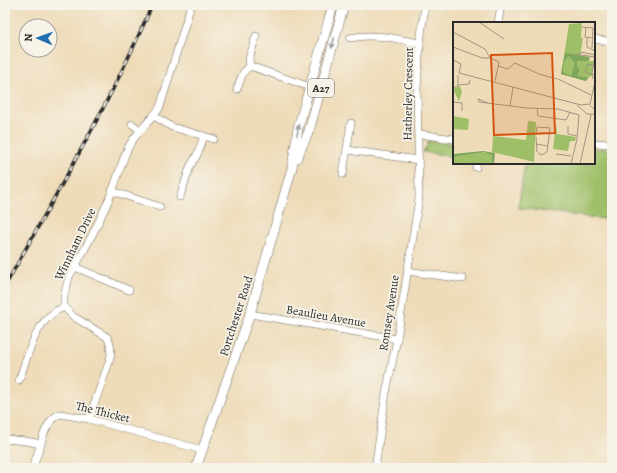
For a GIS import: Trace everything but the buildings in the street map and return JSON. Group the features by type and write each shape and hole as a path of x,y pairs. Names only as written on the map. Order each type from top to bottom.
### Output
{"main road":[{"name":"Portchester Road","path":"196,468 250,314 292,168 298,128 333,5"},
{"name":"Portchester Road","path":"292,168 309,131 344,5"}],"street":[{"name":"Winnham Drive","path":"64,307 66,286 69,277 98,225 128,148 140,130 160,108 191,5"},
{"name":"Hatherley Crescent","path":"418,160 417,88 420,42 425,5"},
{"path":"498,22 501,5"},
{"path":"250,66 249,59 256,36"},
{"path":"350,38 372,36 420,42"},
{"path":"595,39 612,42"},
{"path":"250,66 310,87"},
{"path":"237,89 243,73 250,66"},
{"path":"154,116 172,127 214,138"},
{"path":"343,174 352,123"},
{"path":"132,124 140,130"},
{"path":"418,134 453,139"},
{"path":"180,197 190,167 198,153 204,136"},
{"path":"595,143 612,144"},
{"path":"347,150 418,160"},
{"name":"Romsey Avenue","path":"375,468 386,393 397,339 420,198 418,160"},
{"path":"112,191 160,207"},
{"path":"75,266 129,290"},
{"path":"407,271 463,279"},
{"path":"19,380 37,331 49,315 55,310 64,307 74,317 107,337 110,343 111,355 89,419"},
{"name":"Beaulieu Avenue","path":"250,314 397,339"},
{"name":"The Thicket","path":"32,468 48,424 56,415 66,414 89,419 202,450"},
{"path":"5,439 40,444"}],"green space":[{"path":"431,141 453,144 453,157 423,152 428,144 427,142"},
{"path":"595,148 612,149 612,220 518,208 525,164 595,164"}],"railway":[{"path":"5,286 101,112 152,5"}]}
